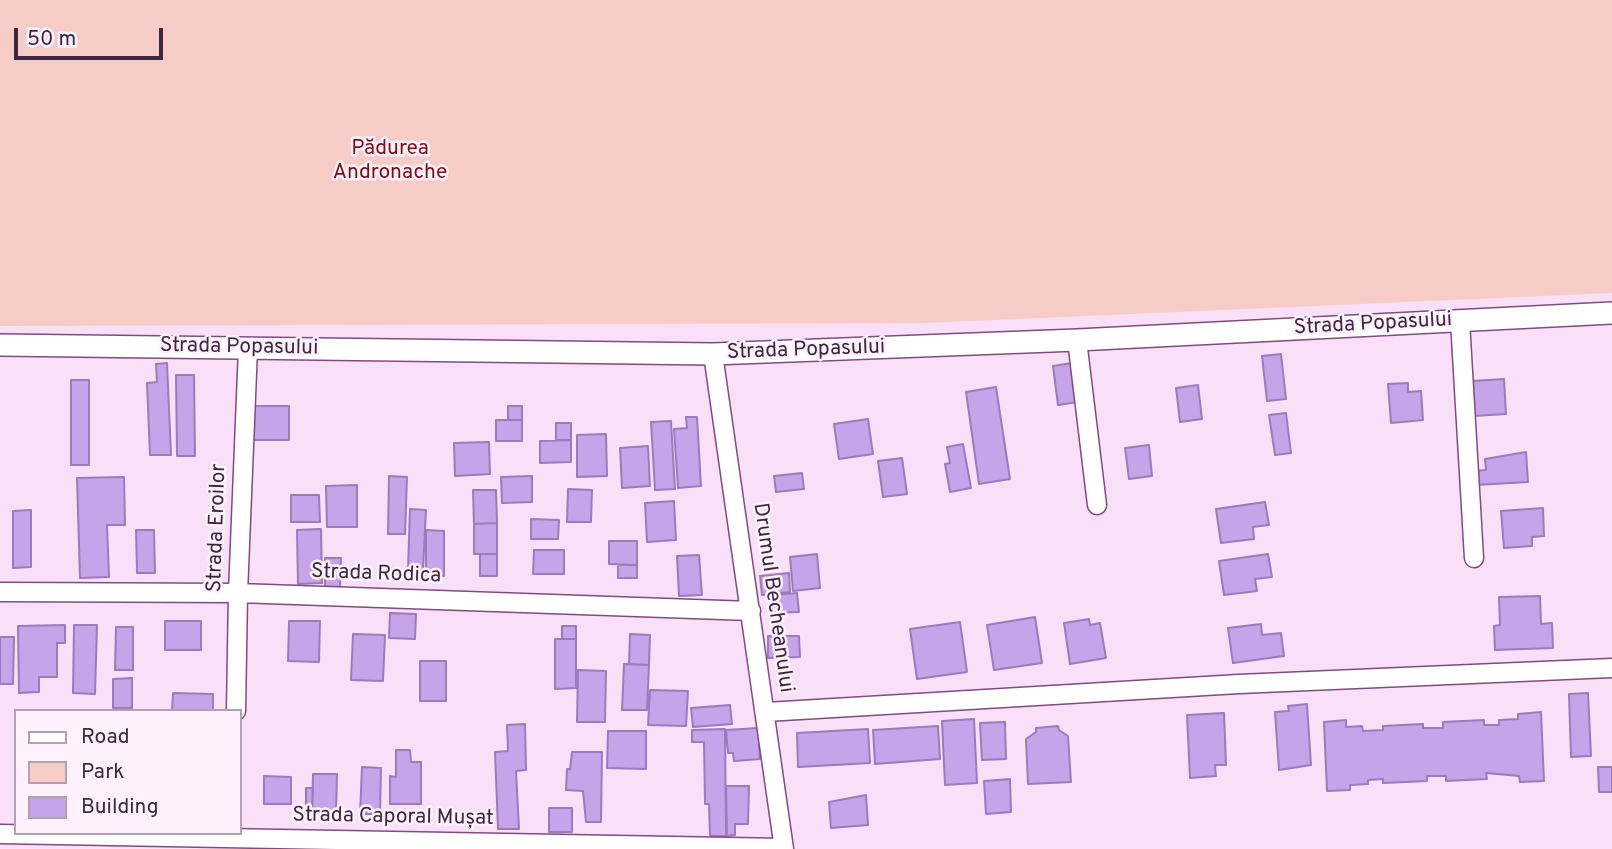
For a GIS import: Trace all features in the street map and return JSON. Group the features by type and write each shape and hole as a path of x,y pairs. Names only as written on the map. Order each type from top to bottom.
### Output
{"street":[{"name":"Strada Popasului","path":"0,345 713,354 1077,340 1612,313"},
{"path":"1460,321 1474,558"},
{"path":"1077,340 1097,505"},
{"name":"Strada Eroilor","path":"236,709 237,593 248,348"},
{"name":"Drumul Becheanului","path":"713,354 784,848"},
{"name":"Strada Rodica","path":"0,592 237,593 751,611"},
{"path":"766,712 1226,685 1612,668"},
{"name":"Strada Caporal Mușat","path":"235,835 784,848"}],"green space":[{"name":"Pădurea Andronache","path":"0,0 1612,0 1612,293 925,323 0,326"}],"building":[{"path":"1281,354 1286,399 1267,401 1262,356"},
{"path":"167,363 171,455 150,455 147,383 157,382 156,364"},
{"path":"1072,363 1078,402 1058,405 1053,366"},
{"path":"176,375 194,375 195,456 177,456"},
{"path":"1504,379 1506,414 1474,416 1472,381"},
{"path":"71,380 89,380 89,465 71,465"},
{"path":"1408,383 1408,392 1421,391 1423,420 1391,423 1388,384"},
{"path":"1198,385 1202,419 1180,422 1176,388"},
{"path":"996,387 1010,479 979,484 966,392"},
{"path":"253,406 289,406 289,440 253,440"},
{"path":"508,406 522,406 522,420 508,420"},
{"path":"1286,413 1291,453 1275,455 1269,415"},
{"path":"686,417 697,417 701,486 678,488 674,429 687,428"},
{"path":"868,419 873,454 839,459 834,424"},
{"path":"496,420 522,420 522,441 496,441"},
{"path":"671,421 675,489 655,490 651,422"},
{"path":"556,423 571,423 571,440 556,440"},
{"path":"606,434 607,476 577,477 577,435"},
{"path":"571,440 571,462 540,463 540,441"},
{"path":"489,442 490,474 455,476 454,443"},
{"path":"963,444 971,488 950,492 945,464 950,463 947,447"},
{"path":"1149,445 1152,476 1129,479 1125,448"},
{"path":"648,446 650,486 622,488 620,448"},
{"path":"1526,452 1528,482 1476,485 1475,471 1486,470 1485,459"},
{"path":"902,458 907,494 883,497 878,461"},
{"path":"802,473 804,489 776,492 774,476"},
{"path":"389,476 407,477 405,534 388,534"},
{"path":"532,476 532,502 502,503 501,477"},
{"path":"124,477 125,525 107,525 109,577 80,578 77,478"},
{"path":"357,485 357,527 327,527 326,486"},
{"path":"568,489 592,490 591,522 567,522"},
{"path":"473,490 496,490 497,523 474,524"},
{"path":"291,495 319,495 320,522 291,522"},
{"path":"674,501 676,540 647,542 645,503"},
{"path":"1265,502 1269,525 1253,527 1254,539 1221,543 1216,509"},
{"path":"1543,508 1544,536 1532,537 1532,546 1504,548 1501,511"},
{"path":"410,509 426,510 423,570 408,569"},
{"path":"31,510 31,567 13,568 13,511"},
{"path":"531,519 559,520 558,539 531,539"},
{"path":"497,523 497,554 474,554 474,524"},
{"path":"321,529 322,583 298,584 297,530"},
{"path":"136,530 154,530 155,573 137,573"},
{"path":"426,530 444,531 444,576 426,576"},
{"path":"609,541 637,541 637,565 609,564"},
{"path":"534,550 564,550 564,574 533,574"},
{"path":"480,554 497,554 497,576 480,576"},
{"path":"817,554 820,588 793,591 790,557"},
{"path":"1268,554 1272,577 1255,579 1257,591 1224,595 1219,561"},
{"path":"699,555 702,595 679,596 677,556"},
{"path":"325,558 341,558 340,588 325,588"},
{"path":"618,565 637,565 637,578 618,578"},
{"path":"789,573 790,592 762,595 760,576"},
{"path":"797,593 799,612 775,613 773,595"},
{"path":"1540,596 1541,624 1552,623 1553,648 1495,650 1494,626 1500,625 1499,597"},
{"path":"390,613 416,614 415,639 389,638"},
{"path":"1035,617 1042,663 994,670 987,625"},
{"path":"1089,619 1090,625 1100,623 1106,658 1070,664 1064,623"},
{"path":"165,621 201,621 201,650 165,650"},
{"path":"289,621 320,621 319,662 288,661"},
{"path":"960,622 967,672 917,679 910,629"},
{"path":"1261,624 1262,635 1281,633 1284,656 1233,663 1228,628"},
{"path":"65,625 65,643 57,643 57,677 39,677 39,692 19,693 18,626"},
{"path":"74,625 97,625 95,694 73,693"},
{"path":"562,626 576,626 576,639 562,639"},
{"path":"116,627 133,627 133,670 115,670"},
{"path":"353,634 385,635 383,681 351,680"},
{"path":"630,634 650,635 649,665 629,664"},
{"path":"768,636 799,636 800,657 768,658"},
{"path":"0,637 14,637 13,684 0,684"},
{"path":"555,639 576,639 576,688 555,689"},
{"path":"420,661 446,661 446,701 420,701"},
{"path":"624,664 649,665 647,710 622,710"},
{"path":"578,670 606,671 605,722 577,722"},
{"path":"132,678 132,708 113,708 113,679"},
{"path":"650,690 688,691 686,726 648,725"},
{"path":"173,693 213,694 213,709 172,709"},
{"path":"1588,693 1591,756 1571,757 1569,694"},
{"path":"1307,704 1311,765 1279,770 1275,712 1289,711 1288,706"},
{"path":"730,705 732,724 693,727 691,708"},
{"path":"1541,712 1544,781 1520,782 1519,776 1486,773 1487,779 1446,781 1446,776 1427,776 1427,781 1383,783 1383,779 1368,780 1368,784 1350,785 1350,790 1327,791 1324,722 1346,720 1346,727 1362,726 1363,731 1383,730 1383,726 1423,724 1423,728 1443,728 1443,722 1484,720 1484,725 1499,725 1499,720 1518,719 1518,714"},
{"path":"1224,713 1226,765 1215,765 1216,776 1190,778 1187,715"},
{"path":"974,719 977,783 945,785 942,721"},
{"path":"1005,722 1006,759 982,760 980,723"},
{"path":"525,724 526,770 516,771 519,829 498,829 495,752 508,751 507,725"},
{"path":"938,726 940,759 875,764 873,730"},
{"path":"1058,726 1059,730 1068,736 1071,782 1028,784 1026,739 1036,732 1036,728"},
{"path":"758,728 760,759 734,761 733,753 728,753 726,730"},
{"path":"725,729 726,836 710,836 709,804 705,804 704,742 692,742 692,730"},
{"path":"868,729 870,763 798,767 797,733"},
{"path":"608,731 646,731 646,769 607,768"},
{"path":"396,750 410,750 411,762 421,762 421,804 390,804 390,776 396,777"},
{"path":"572,752 602,752 601,822 586,822 583,791 566,790 567,769 570,769"},
{"path":"362,767 381,768 380,814 360,814"},
{"path":"1598,767 1612,767 1612,792 1599,792"},
{"path":"313,774 337,774 336,814 312,814"},
{"path":"264,776 291,777 291,804 264,804"},
{"path":"1010,779 1011,812 986,814 984,781"},
{"path":"726,786 749,786 748,824 735,824 735,835 727,836"},
{"path":"306,788 313,788 312,810 306,809"},
{"path":"866,795 868,825 831,828 829,802"},
{"path":"549,808 572,808 572,832 549,832"}]}
